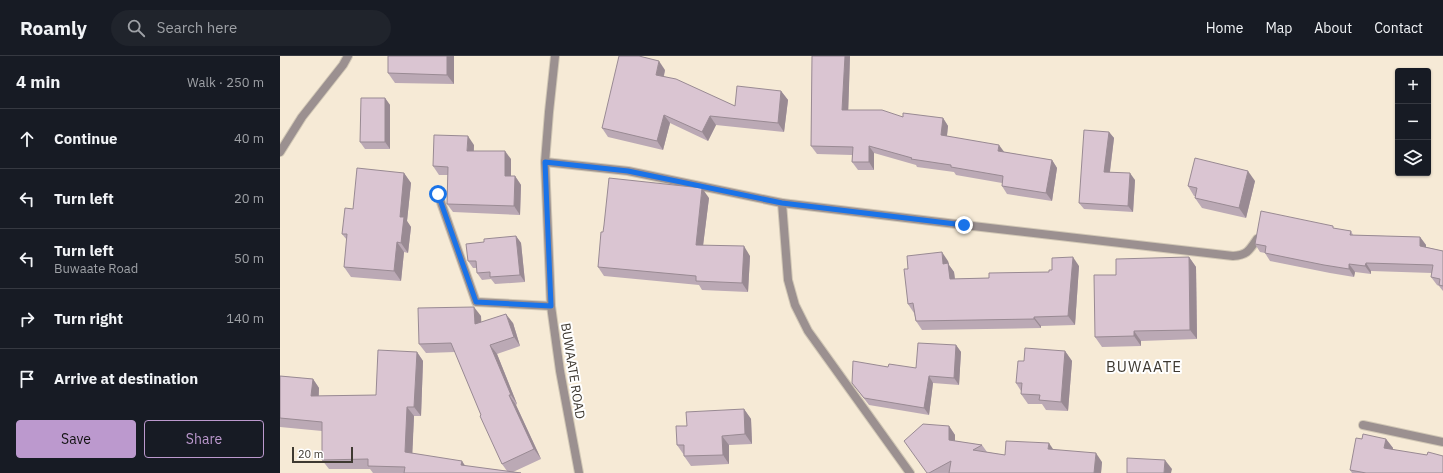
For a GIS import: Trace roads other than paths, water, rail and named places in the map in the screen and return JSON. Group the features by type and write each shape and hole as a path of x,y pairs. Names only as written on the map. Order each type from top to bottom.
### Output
{"street":[{"path":"280,152 302,116 343,65 348,56"},
{"name":"BUWAATE ROAD","path":"555,56 545,162 551,306 560,371 579,473"},
{"path":"545,162 628,171 782,203 1232,256 1241,255 1248,252 1257,240"},
{"path":"438,194 476,302 551,306"},
{"path":"782,203 788,280 795,305 808,331 910,473"},
{"path":"1363,425 1443,442"}],"district":[{"name":"BUWAATE","path":"1144,366"}]}
